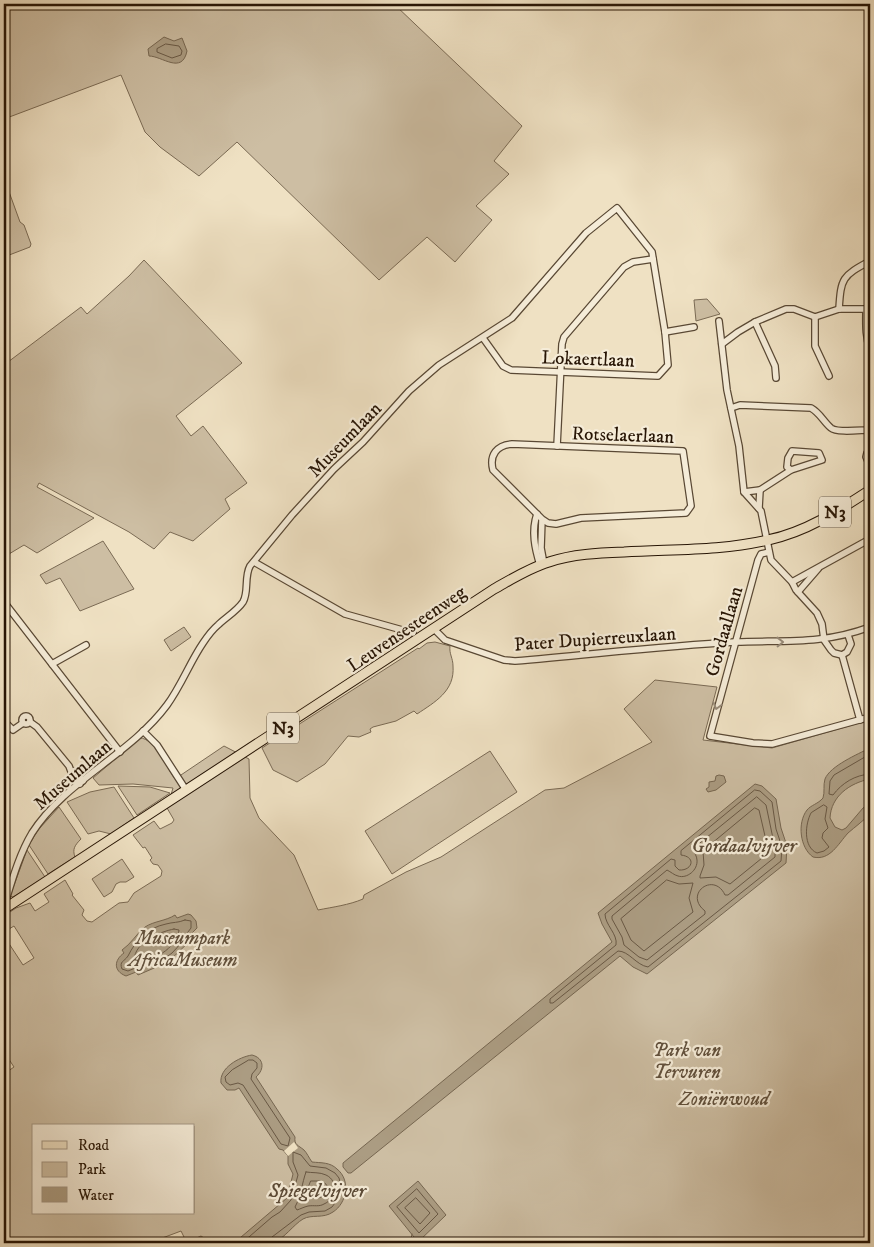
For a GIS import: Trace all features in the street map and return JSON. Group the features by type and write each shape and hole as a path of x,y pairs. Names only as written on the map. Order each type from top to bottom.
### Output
{"main road":[{"name":"Leuvensesteenweg","path":"4,909 494,589 542,564 578,555 719,547 767,540 791,534 817,522 870,490"}],"street":[{"name":"Lokaertlaan","path":"484,338 502,366 511,370 658,376 668,365 665,332 652,252 646,242 617,208"},
{"name":"Museumlaan","path":"6,900 19,859 33,832 53,806 120,752 143,731 166,705 202,644 216,627 242,604 245,595 247,571 292,515 334,469 363,442 409,391 439,366 512,318 586,233 617,208"},
{"path":"557,446 562,344 564,338 624,267 633,262 653,259"},
{"path":"840,309 843,281 851,272 870,261"},
{"path":"722,344 755,322 786,309 794,309 815,317 840,309 868,310 867,335 870,349"},
{"path":"815,317 815,346 830,376"},
{"path":"718,321 731,408 739,446 744,492 759,508 763,516 771,560 792,582 817,614 822,624 824,640 834,653 842,655"},
{"path":"755,322 776,366 776,378"},
{"path":"665,332 694,327"},
{"path":"720,334 738,332"},
{"path":"731,408 740,405 811,408 817,411 830,427 835,430 870,430"},
{"name":"Rotselaerlaan","path":"505,444 683,451 691,506 689,510 682,514 588,518 556,524 548,523 540,517 496,474 492,465 493,455 500,446 505,444"},
{"path":"870,450 866,456 870,466"},
{"path":"744,492 760,490 790,470 822,460 822,457 820,453 792,451 788,458 787,467 790,470"},
{"path":"759,508 760,490"},
{"path":"540,517 542,564"},
{"path":"792,582 870,539"},
{"name":"Gordaallaan","path":"769,552 762,554 758,560 710,736 772,744 860,720"},
{"path":"254,562 345,614 413,633"},
{"path":"798,592 821,566"},
{"path":"4,602 120,752"},
{"name":"Pater Dupierreuxlaan","path":"434,629 445,640 504,660 515,661 736,642 824,640 848,635 870,627"},
{"path":"842,655 850,649 851,640 848,635"},
{"path":"52,664 86,645"},
{"path":"842,655 860,720 870,717"},
{"path":"4,721 13,730 23,722 23,718 26,716 30,719 30,722 37,727 72,771 72,774 82,783"},
{"path":"143,731 157,745 186,790"}],"green space":[{"path":"4,4 394,4 522,126 494,161 509,174 476,206 492,220 455,262 427,237 379,280 237,142 199,176 160,147 145,132 121,75 4,119"},
{"path":"4,178 20,222 24,225 31,244 30,247 4,257"},
{"path":"144,260 242,363 176,416 191,436 203,426 247,483 225,499 230,509 193,541 170,532 154,549 129,532 39,483 37,487 94,518 37,553 24,545 4,557 4,365 81,307 87,314"},
{"path":"707,299 720,314 696,321 694,300"},
{"path":"103,541 134,589 80,611 60,578 46,584 40,575"},
{"path":"184,627 191,637 171,651 164,640"},
{"path":"435,642 450,646 453,666 451,682 437,700 417,714 414,711 396,721 373,727 370,729 371,732 359,737 348,736 325,764 297,782 273,770 262,748 418,648 427,643"},
{"path":"655,680 717,687 703,740 772,748 870,720 870,1243 169,1243 184,1237 181,1231 149,1243 4,1243 4,1074 14,1067 8,1058 4,1060 4,936 23,965 34,958 14,926 4,932 4,916 16,908 30,903 35,911 49,902 44,894 65,880 72,895 84,910 82,915 87,921 92,922 119,903 128,902 134,893 161,876 162,871 158,865 153,864 150,860 152,858 145,847 143,848 133,835 154,821 160,829 172,823 174,820 167,808 173,788 133,784 99,785 93,778 140,738 145,739 155,748 175,779 224,746 249,759 250,798 259,818 294,855 318,910 363,899 364,895 406,872 441,857 545,790 564,788 652,742 624,709"},
{"path":"490,751 517,792 392,874 365,831"},
{"path":"118,786 150,787 170,793 137,815"},
{"path":"114,787 134,818 111,834 99,831 88,834 67,802 90,792"},
{"path":"59,807 81,839 75,847 75,857 48,874 29,845 38,830"},
{"path":"27,850 45,877 13,897 10,896"},
{"name":"Museumpark AfricaMuseum","path":"122,859 134,877 126,882 116,884 112,892 104,897 92,879"}],"water":[{"path":"164,37 174,41 182,38 187,51 181,62 176,63 149,56 148,49"},
{"path":"870,748 870,779 855,784 843,792 834,803 830,818 835,827 842,830 870,803 870,814 848,833 829,854 819,858 813,857 805,848 801,835 804,815 809,808 823,798 825,779 828,774 845,761"},
{"path":"716,776 724,776 726,782 716,790 708,792 706,789 709,787 709,782 715,781"},
{"name":"Gordaalvijver","path":"755,784 762,786 776,799 781,828 787,846 786,863 647,974 633,967 620,956 351,1173 348,1173 343,1167 343,1163 612,942 598,913"},
{"path":"188,914 196,921 197,928 189,936 191,940 168,962 138,975 136,972 126,976 119,971 116,965 118,959 124,953 122,950 145,927 175,915 177,918"},
{"name":"Spiegelvijver","path":"252,1055 256,1056 262,1064 261,1071 256,1077 295,1137 296,1143 305,1151 312,1162 328,1164 337,1169 346,1185 342,1203 333,1212 303,1219 281,1238 270,1244 234,1243 287,1198 293,1174 288,1164 288,1156 283,1150 279,1149 239,1088 227,1090 221,1083 223,1073 231,1064 241,1058"},
{"path":"418,1181 446,1215 418,1242 389,1206"},
{"path":"201,1236 208,1243 185,1243"}],"pier":[{"path":"294,1142 298,1148 288,1156 284,1151"}],"waterway":[{"path":"411,1239 412,1234"}],"park label":[{"name":"Park van Tervuren","path":"687,1060"},
{"name":"Zoniënwoud","path":"724,1098"}]}
